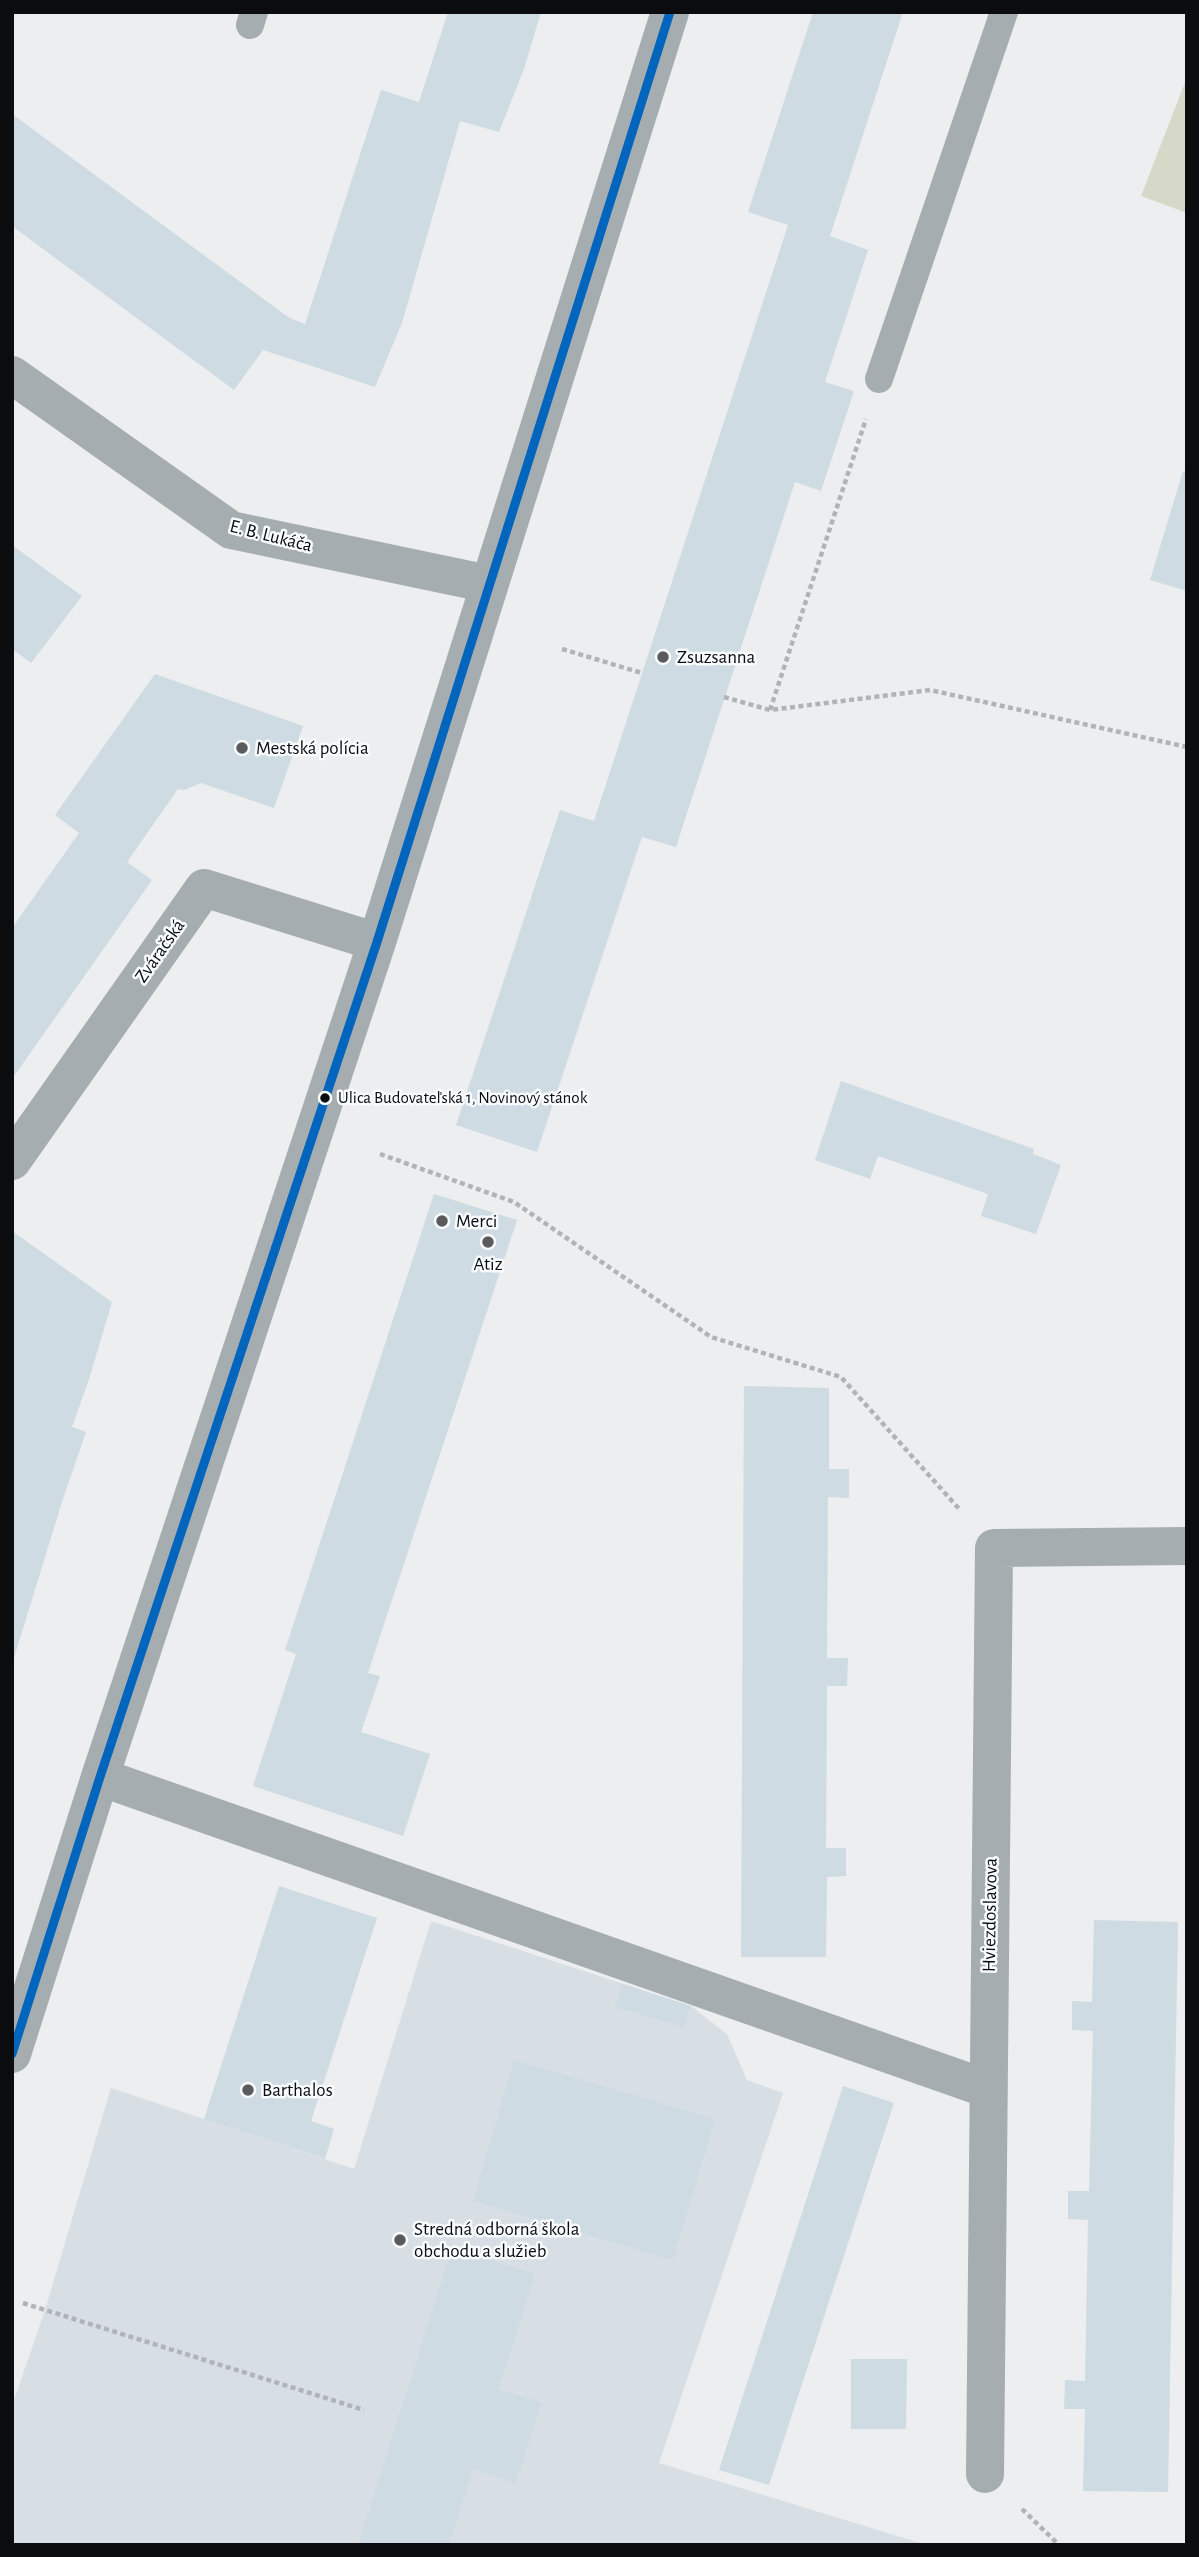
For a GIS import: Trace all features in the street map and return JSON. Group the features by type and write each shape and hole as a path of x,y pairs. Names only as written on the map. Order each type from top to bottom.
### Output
{"street":[{"path":"12,2054 100,1777 377,942 670,12"},
{"name":"E. B. Lukáča","path":"12,376 231,530 489,584"},
{"name":"Zváračská","path":"12,1161 204,888 377,942"},
{"path":"994,1548 1187,1546"},
{"name":"Hviezdoslavova","path":"985,2474 994,1548"},
{"path":"100,1777 989,2089"}],"lane":[{"path":"879,379 1004,12"}],"path":[{"path":"770,710 879,379"},
{"path":"562,649 642,673"},
{"path":"724,697 770,710 930,690 1187,747"},
{"path":"380,1154 514,1202 711,1337 841,1377 994,1548"},
{"path":"23,2303 364,2410"}],"shaded area":[{"name":"Stredná odborná škola obchodu a služieb","path":"431,1921 691,2006 727,2034 747,2080 783,2093 659,2463 927,2545 12,2545 12,2406 45,2310 111,2088 354,2169"}],"green space":[{"path":"1187,77 1187,213 1141,196"}],"building":[{"path":"448,12 541,12 524,69 499,132 460,121 402,323 375,387 263,350 234,390 12,226 12,114 288,317 305,324 381,90 419,102"},
{"path":"813,12 903,12 830,236 868,250 825,382 854,391 821,491 795,482 676,847 642,837 537,1152 456,1125 560,810 594,821 788,225 748,212"},
{"path":"1183,471 1187,472 1187,591 1150,580"},
{"path":"12,545 82,596 31,663 12,649"},
{"path":"155,674 303,726 274,808 201,783 184,790 178,789 127,862 152,880 12,1079 12,928 79,833 55,815"},
{"path":"841,1081 1034,1149 1033,1154 1061,1165 1036,1234 981,1216 988,1194 878,1156 870,1179 815,1160"},
{"path":"434,1194 517,1220 368,1673 380,1676 361,1732 430,1754 403,1836 253,1786 296,1654 285,1650"},
{"path":"12,1231 112,1302 72,1427 86,1432 13,1661"},
{"path":"744,1386 829,1388 829,1469 849,1469 849,1498 828,1497 827,1658 848,1658 847,1686 827,1686 826,1848 846,1848 846,1876 827,1877 826,1957 741,1957"},
{"path":"279,1886 377,1918 311,2121 334,2129 325,2159 204,2119"},
{"path":"1094,1920 1178,1922 1168,2492 1083,2491 1085,2409 1064,2409 1065,2380 1085,2381 1088,2220 1068,2219 1068,2191 1089,2191 1093,2031 1072,2030 1072,2001 1092,2002"},
{"path":"622,1984 691,2006 684,2027 615,2007"},
{"path":"514,2060 715,2119 673,2260 473,2201"},
{"path":"843,2086 894,2103 769,2485 719,2470"},
{"path":"452,2248 535,2274 499,2389 542,2403 516,2483 473,2469 449,2545 358,2545"},
{"path":"851,2359 907,2359 906,2429 851,2429"}],"transit line":[{"path":"12,2054 100,1777 377,942 670,12"}],"place":[{"name":"Zsuzsanna","path":"663,657"},
{"name":"Mestská polícia","path":"242,748"},
{"name":"Ulica Budovateľská 1, Novinový stánok","path":"325,1098"},
{"name":"Merci","path":"442,1221"},
{"name":"Atiz","path":"488,1242"},
{"name":"Barthalos","path":"248,2090"},
{"name":"Stredná odborná škola obchodu a služieb","path":"400,2240"}]}
